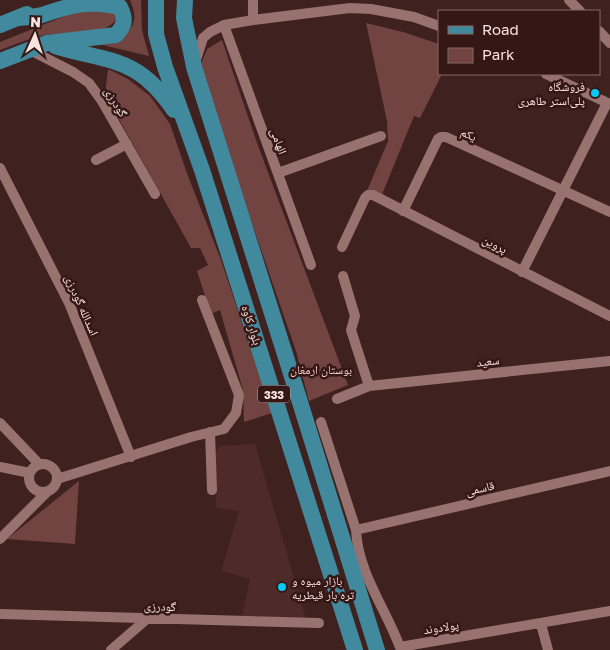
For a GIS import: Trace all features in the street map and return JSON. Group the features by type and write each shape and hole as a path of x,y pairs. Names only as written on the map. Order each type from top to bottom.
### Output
{"main road":[{"path":"0,25 56,0"},
{"name":"بلوار کاوه","path":"156,0 155,19 159,50 202,170 355,650"},
{"name":"بلوار کاوه","path":"185,0 184,18 194,67 377,650"},
{"path":"0,61 47,43 116,35 124,26 124,17 120,7 95,1 62,6 40,15 18,18"},
{"path":"47,43 111,59 128,66 145,77 164,95 190,138"}],"street":[{"path":"253,0 253,20"},
{"path":"569,0 579,10"},
{"path":"194,67 203,38 210,32 224,25 253,20 369,4 438,26"},
{"name":"الهامی","path":"224,25 311,264"},
{"path":"600,32 610,43"},
{"name":"گودرزی","path":"30,50 73,72 89,83 102,101 155,194"},
{"path":"522,272 608,104 548,75"},
{"path":"278,173 381,136"},
{"name":"یکم","path":"402,211 438,139 441,137 446,137 563,190"},
{"path":"96,160 127,144"},
{"name":"اسدالله گودرزی","path":"0,168 70,303 131,457"},
{"path":"563,190 610,212"},
{"name":"پروین","path":"342,247 365,198 368,195 374,195 610,316"},
{"path":"343,276 355,316 351,330 370,386"},
{"path":"57,479 224,429 236,413 239,394 202,300"},
{"name":"سعید","path":"336,398 370,386 610,361"},
{"name":"پولادوند","path":"321,422 356,530 356,543 374,594 383,608 401,648 610,612"},
{"path":"0,423 39,464 52,467 55,470 57,479 53,488 0,539"},
{"path":"210,432 212,490"},
{"path":"39,464 32,469 29,482 34,489 47,492"},
{"path":"0,467 30,473"},
{"name":"قاسمی","path":"356,530 610,471"},
{"name":"گودرزی","path":"0,614 319,623"},
{"path":"111,650 148,618"},
{"path":"541,624 548,650"}],"shaded area":[{"name":"بازار میوه و تره بار قیطریه","path":"255,444 306,619 242,616 250,579 221,571 239,511 216,508 216,451 220,446"}],"green space":[{"path":"130,0 141,0 142,30 149,56 94,43 112,39 127,32 134,20 134,11"},
{"path":"103,4 118,17 104,29 95,32 45,35 0,50 0,42 65,16"},
{"path":"366,23 403,32 438,44 438,75 442,75 420,118 414,116 381,197 367,191 388,141 387,121"},
{"name":"بوستان ارمغان","path":"222,40 257,143 348,385 309,401 296,351 217,122 201,64 207,49"},
{"path":"108,69 128,79 150,96 170,124 221,260 272,413 244,422 243,390 220,310 211,314 197,271 208,265 200,248 191,248 105,94"},
{"path":"79,481 75,544 7,539"}],"place":[{"name":"فروشگاه پلی‌استر طاهری","path":"595,93"},
{"name":"بازار میوه و تره بار قیطریه","path":"282,587"}]}
